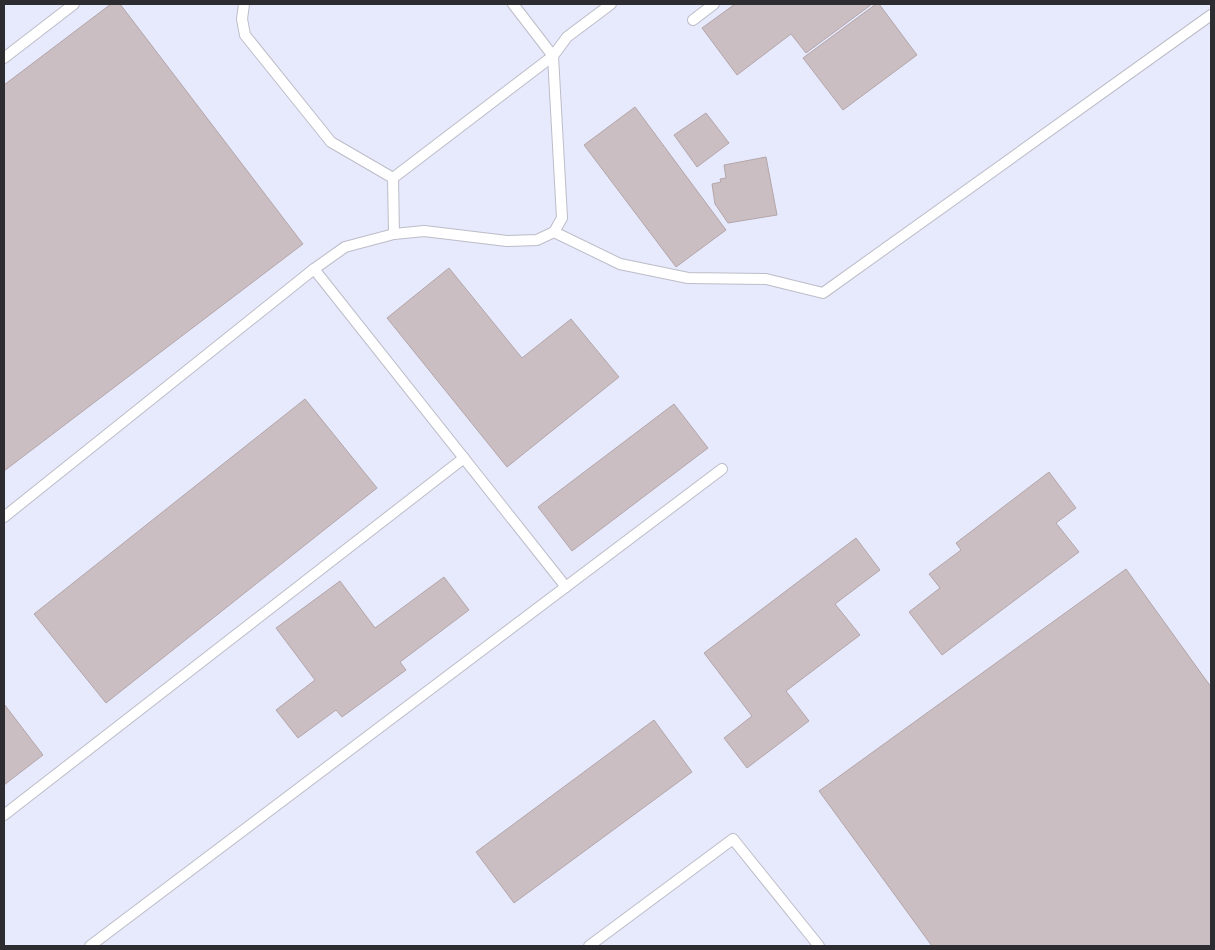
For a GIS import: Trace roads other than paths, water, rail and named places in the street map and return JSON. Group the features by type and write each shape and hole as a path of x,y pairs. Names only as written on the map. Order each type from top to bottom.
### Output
{"lane":[{"path":"4,58 74,4"},
{"path":"244,4 242,19 246,35 331,142 393,178"},
{"path":"4,517 314,269 345,247 394,234 424,231 507,241 537,240 554,232 562,218 553,56 513,4"},
{"path":"393,178 553,56 567,37 611,4"},
{"path":"693,20 714,4"},
{"path":"554,232 620,264 688,278 766,279 823,293 1211,15"},
{"path":"393,178 394,234"},
{"path":"314,269 566,587"},
{"path":"4,815 464,458"},
{"path":"90,946 722,469"},
{"path":"589,946 732,839 818,946"}]}
